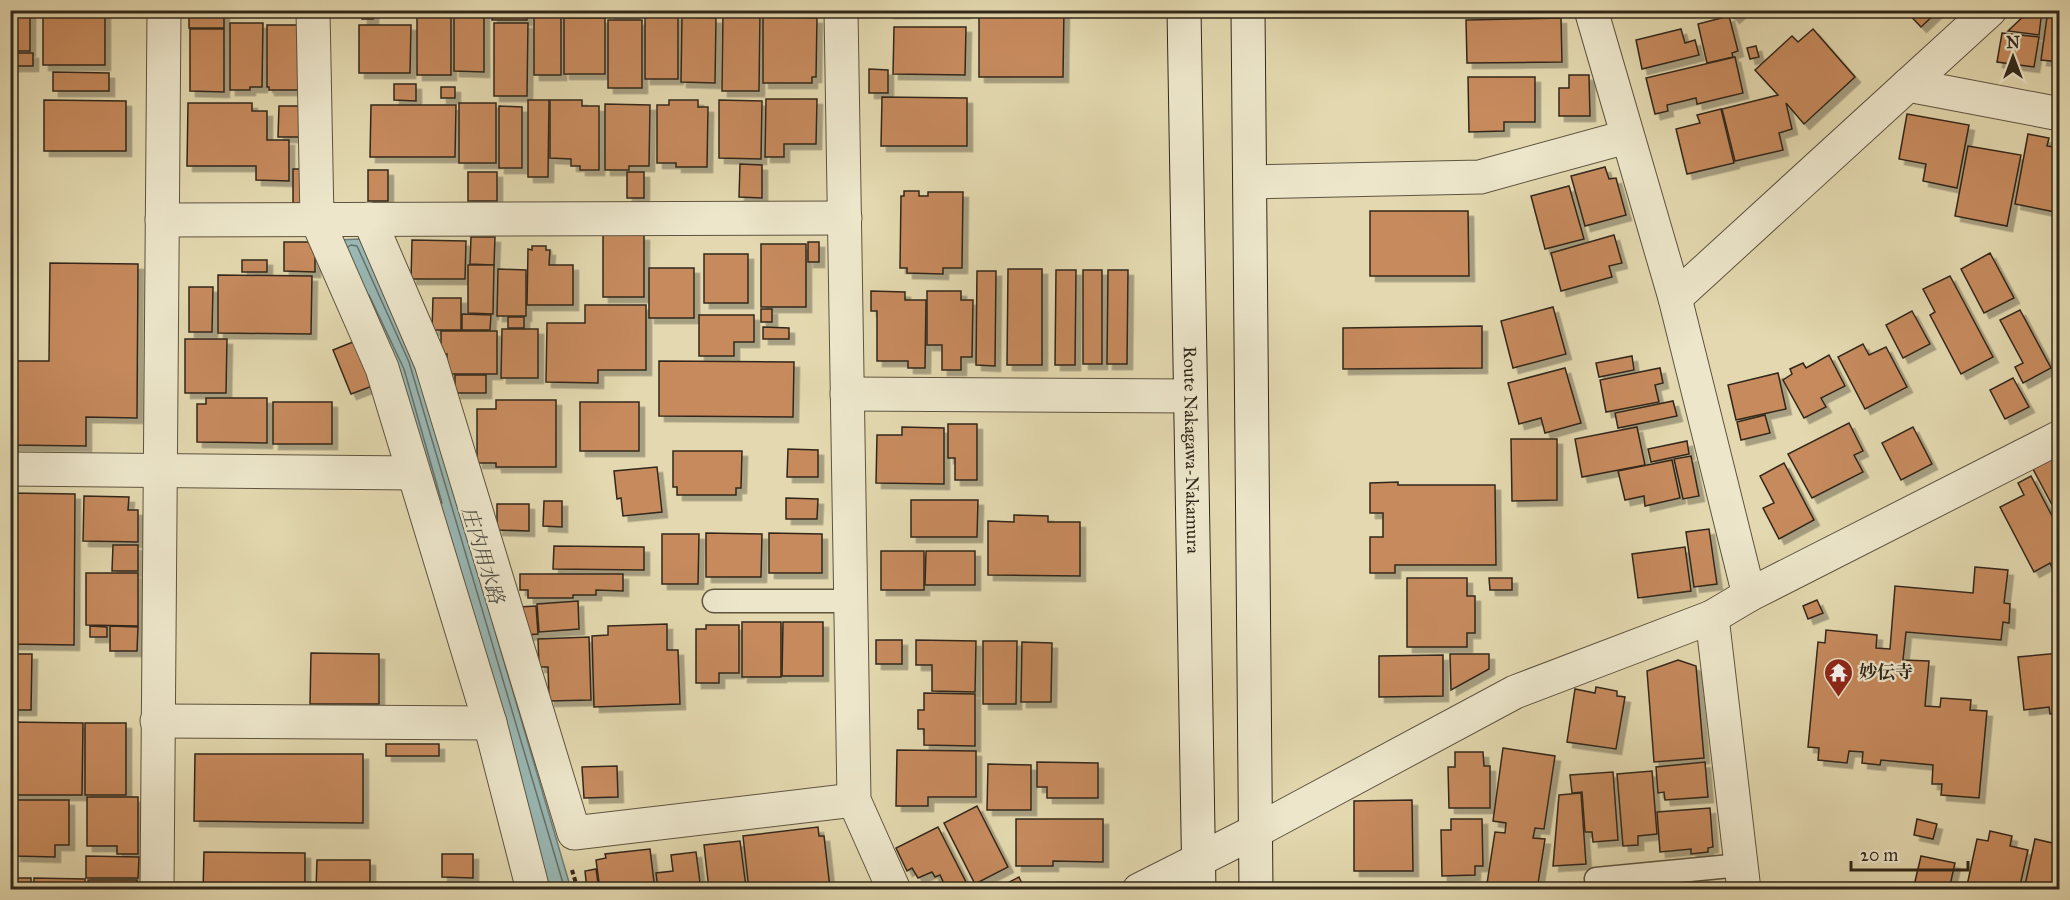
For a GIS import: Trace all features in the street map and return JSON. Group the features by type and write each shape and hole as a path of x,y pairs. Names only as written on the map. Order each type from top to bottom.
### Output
{"street":[{"path":"157,890 164,10"},
{"path":"313,10 317,220 382,368 490,723 533,890"},
{"path":"841,10 854,800 894,890"},
{"name":"Route Nakagawa-Nakamura","path":"1184,10 1199,875"},
{"path":"1248,10 1256,890"},
{"path":"1591,10 1674,298 1749,595"},
{"path":"1674,298 1990,10"},
{"path":"1908,85 2060,114"},
{"path":"1251,182 1480,177 1626,136"},
{"path":"162,220 844,218"},
{"path":"369,219 431,363 574,833 854,800"},
{"path":"847,394 1190,396"},
{"path":"1139,890 1199,875 1256,831 1515,692 1712,617 1749,595 2060,437"},
{"path":"10,469 413,473"},
{"path":"1712,617 1743,878"},
{"path":"157,721 490,723"}],"lane":[{"path":"714,601 850,601"},
{"path":"1596,879 1743,878"}],"water":[{"path":"360,239 415,359 571,889 546,889 338,240"}],"building":[{"path":"10,10 30,10 30,51 10,51"},
{"path":"43,10 105,10 105,65 43,65"},
{"path":"189,10 224,10 224,28 189,28"},
{"path":"362,10 373,10 373,19 362,19"},
{"path":"492,10 527,10 527,20 492,20"},
{"path":"534,10 561,11 561,75 534,75"},
{"path":"609,10 634,10 634,17 609,17"},
{"path":"888,10 965,10 965,13 888,13"},
{"path":"979,10 1064,10 1063,77 979,77"},
{"path":"1727,10 1743,10 1734,18"},
{"path":"1905,10 1938,10 1938,11 1921,27"},
{"path":"2030,10 2042,10 2039,35 2008,31"},
{"path":"2048,10 2060,10 2060,62 2041,60"},
{"path":"723,11 760,11 759,91 722,91"},
{"path":"454,12 484,12 484,72 454,71"},
{"path":"417,14 451,14 451,75 417,75"},
{"path":"645,14 678,15 678,79 645,79"},
{"path":"1729,16 1738,51 1732,53 1733,57 1707,63 1698,24"},
{"path":"682,17 716,18 715,83 681,82"},
{"path":"763,17 817,18 816,77 812,77 812,83 763,83"},
{"path":"564,18 605,18 605,74 564,74"},
{"path":"1561,18 1562,62 1467,63 1466,20"},
{"path":"608,20 642,20 642,88 608,88"},
{"path":"230,23 263,23 262,87 250,87 250,90 230,90"},
{"path":"494,23 528,23 527,96 494,96"},
{"path":"267,25 302,25 299,90 269,90 267,87"},
{"path":"359,25 411,25 410,73 359,73"},
{"path":"894,27 966,27 965,75 893,74"},
{"path":"190,29 224,29 224,92 190,91"},
{"path":"1681,29 1685,43 1695,40 1699,55 1642,69 1636,40"},
{"path":"1813,29 1855,77 1804,124 1786,103 1792,129 1779,133 1783,150 1735,161 1722,109 1778,95 1755,70 1792,36 1798,42"},
{"path":"2002,33 2039,37 2034,67 1997,62"},
{"path":"1756,46 1759,57 1750,59 1747,48"},
{"path":"10,53 33,53 33,66 10,66"},
{"path":"1735,57 1743,93 1697,104 1696,98 1667,105 1668,111 1655,114 1646,78"},
{"path":"869,69 888,70 888,93 869,93"},
{"path":"53,72 109,73 109,91 53,91"},
{"path":"1569,75 1589,75 1590,116 1559,116 1559,88 1569,88"},
{"path":"1468,77 1535,77 1535,122 1504,122 1504,131 1469,132"},
{"path":"394,84 416,84 416,101 394,100"},
{"path":"441,87 455,87 455,98 441,98"},
{"path":"882,97 967,98 967,146 881,146"},
{"path":"766,99 817,99 816,144 784,144 784,157 765,157"},
{"path":"44,100 126,101 126,151 44,151"},
{"path":"528,100 549,100 548,177 528,177"},
{"path":"550,100 582,100 582,106 599,106 599,170 580,170 580,166 571,166 571,159 550,158"},
{"path":"669,100 698,100 698,107 708,107 707,167 676,167 676,163 657,163 657,105 669,105"},
{"path":"719,100 762,101 761,159 719,158"},
{"path":"188,103 252,103 252,111 267,111 267,140 289,140 289,181 256,180 256,166 187,166"},
{"path":"459,103 496,103 496,163 459,163"},
{"path":"605,104 650,105 649,166 629,166 629,170 605,170"},
{"path":"371,105 456,105 455,157 370,157"},
{"path":"279,106 304,106 304,137 278,137"},
{"path":"499,106 522,107 522,168 499,168"},
{"path":"1721,109 1734,163 1687,174 1676,129 1700,123 1697,115"},
{"path":"1907,114 1969,125 1957,188 1923,181 1926,164 1899,159"},
{"path":"2028,134 2049,138 2047,146 2060,148 2060,213 2015,204"},
{"path":"1968,146 2021,155 2007,226 1955,216"},
{"path":"740,164 762,165 762,198 739,197"},
{"path":"1605,167 1609,179 1616,178 1626,215 1585,226 1571,176"},
{"path":"293,169 307,169 306,203 293,203"},
{"path":"368,170 388,170 388,201 368,201"},
{"path":"468,172 497,172 497,201 468,201"},
{"path":"627,172 644,172 644,198 627,198"},
{"path":"1569,186 1584,239 1545,249 1531,196"},
{"path":"904,191 919,191 919,196 928,196 928,192 963,192 962,268 943,268 943,274 907,273 907,268 900,268 901,196 904,196"},
{"path":"1370,211 1468,211 1469,276 1370,276"},
{"path":"603,234 644,235 644,297 603,297"},
{"path":"1614,235 1622,263 1609,266 1612,277 1561,291 1551,253"},
{"path":"471,237 495,237 494,265 470,264"},
{"path":"412,240 466,241 465,279 411,279"},
{"path":"284,242 315,242 315,272 284,271"},
{"path":"808,242 819,242 819,262 808,262"},
{"path":"761,244 806,244 806,307 761,307"},
{"path":"532,246 546,246 546,250 550,250 549,265 573,265 573,305 527,305 528,249 532,250"},
{"path":"1990,253 2014,298 1984,313 1961,269"},
{"path":"704,254 748,254 748,303 704,303"},
{"path":"242,260 267,260 267,272 242,272"},
{"path":"50,263 138,264 137,418 86,417 86,446 10,445 10,361 49,361"},
{"path":"468,265 494,265 493,314 468,313"},
{"path":"649,268 694,268 694,318 649,318"},
{"path":"498,269 526,270 526,316 497,316"},
{"path":"1008,269 1042,269 1042,365 1007,365"},
{"path":"1056,270 1076,270 1075,365 1055,365"},
{"path":"1083,270 1102,270 1102,364 1083,364"},
{"path":"1108,270 1128,270 1127,364 1107,364"},
{"path":"977,271 996,271 995,366 976,365"},
{"path":"218,275 312,276 311,334 218,333"},
{"path":"1950,276 1993,357 1961,374 1930,315 1935,312 1923,289"},
{"path":"189,287 213,287 212,332 189,332"},
{"path":"871,291 905,292 905,300 926,300 925,368 908,368 908,361 877,361 877,311 871,311"},
{"path":"927,291 961,291 961,300 973,300 972,357 961,357 961,370 942,370 942,345 927,345"},
{"path":"433,298 461,298 461,330 432,330"},
{"path":"585,305 646,305 646,370 598,370 598,383 546,382 547,323 585,323"},
{"path":"1553,307 1566,354 1513,368 1501,321"},
{"path":"761,309 772,309 772,322 761,322"},
{"path":"2020,310 2051,368 2023,383 2015,367 2023,363 2000,320"},
{"path":"1912,311 1930,344 1903,358 1886,325"},
{"path":"462,314 491,315 490,330 462,330"},
{"path":"699,315 754,315 754,342 734,342 734,356 699,356"},
{"path":"508,317 524,317 524,328 508,328"},
{"path":"1482,326 1482,368 1343,369 1343,328"},
{"path":"763,327 789,328 789,339 763,339"},
{"path":"502,329 538,329 538,378 501,378"},
{"path":"441,331 497,331 497,374 447,374 447,354 441,354"},
{"path":"185,339 227,339 226,393 185,393"},
{"path":"358,340 375,385 351,394 333,350"},
{"path":"1863,344 1869,355 1886,347 1907,387 1865,409 1838,357"},
{"path":"1829,355 1845,386 1821,398 1826,407 1804,418 1783,380 1792,374 1790,369 1803,363 1806,368"},
{"path":"1632,356 1634,370 1599,377 1596,363"},
{"path":"659,361 794,362 793,417 659,416"},
{"path":"1565,368 1581,423 1545,433 1541,418 1519,424 1508,383"},
{"path":"1660,368 1663,383 1655,385 1659,402 1606,412 1600,380"},
{"path":"1778,373 1786,409 1736,420 1728,385"},
{"path":"455,375 486,375 486,393 455,393"},
{"path":"2013,378 2029,407 2005,419 1990,390"},
{"path":"206,398 267,398 267,443 197,442 197,404 206,404"},
{"path":"496,400 556,400 556,467 496,467 496,463 477,463 477,409 496,409"},
{"path":"1673,401 1677,416 1618,428 1615,413"},
{"path":"273,402 332,402 332,444 273,444"},
{"path":"580,402 639,402 639,451 580,451"},
{"path":"1765,415 1770,433 1741,440 1737,422"},
{"path":"1849,423 1863,451 1854,455 1863,472 1812,498 1788,454"},
{"path":"948,424 977,424 977,480 955,480 955,458 948,458"},
{"path":"902,427 944,428 944,484 876,483 877,435 902,435"},
{"path":"1637,427 1645,465 1582,477 1575,439"},
{"path":"1913,427 1932,464 1901,480 1882,443"},
{"path":"1511,439 1557,439 1557,500 1512,501"},
{"path":"1687,441 1689,454 1651,462 1648,449"},
{"path":"788,449 818,450 818,477 787,477"},
{"path":"673,451 742,451 741,488 736,488 736,495 677,495 677,487 673,487"},
{"path":"2060,455 2060,520 2033,469"},
{"path":"1691,456 1699,496 1683,499 1674,459"},
{"path":"1672,460 1680,498 1645,506 1644,496 1625,500 1618,471"},
{"path":"1784,463 1814,520 1779,539 1763,508 1774,503 1760,476"},
{"path":"657,467 662,512 623,516 621,498 617,499 614,471"},
{"path":"2031,476 2060,531 2060,566 2053,570 2050,563 2034,572 2000,507 2024,495 2018,483"},
{"path":"1398,482 1398,485 1495,485 1496,565 1395,565 1395,573 1370,573 1370,537 1383,537 1383,513 1370,513 1370,483"},
{"path":"10,493 75,494 74,645 10,644"},
{"path":"84,496 129,497 128,510 138,510 138,542 83,541"},
{"path":"786,498 818,499 817,519 786,519"},
{"path":"911,500 978,500 977,537 911,537"},
{"path":"544,501 562,501 562,527 543,526"},
{"path":"497,504 529,504 529,531 497,530"},
{"path":"1014,515 1048,516 1048,522 1080,522 1080,576 988,575 988,521 1014,522"},
{"path":"1709,529 1717,584 1694,587 1686,532"},
{"path":"706,533 762,534 761,577 706,577"},
{"path":"769,533 822,534 822,573 769,573"},
{"path":"662,534 699,534 698,584 662,584"},
{"path":"113,545 138,545 138,571 112,571"},
{"path":"554,546 644,547 644,570 553,569"},
{"path":"1685,547 1691,591 1638,598 1632,554"},
{"path":"881,551 924,551 924,590 881,590"},
{"path":"926,551 975,551 975,585 925,585"},
{"path":"1975,567 2008,570 2004,603 2010,604 2009,623 2003,622 2001,640 1906,632 1903,660 1929,661 1925,706 1940,707 1941,698 1971,700 1970,710 1987,711 1979,798 1941,795 1942,784 1932,784 1933,765 1881,760 1880,765 1862,763 1863,752 1849,751 1847,763 1818,760 1819,748 1808,747 1818,642 1825,643 1826,630 1877,635 1876,648 1890,649 1895,586 1973,593"},
{"path":"86,573 138,573 138,626 86,625"},
{"path":"520,574 623,574 623,591 596,590 596,595 573,595 573,598 528,598 528,590 520,590"},
{"path":"1407,578 1467,578 1467,596 1475,596 1475,633 1467,633 1467,647 1407,647"},
{"path":"1489,578 1512,578 1512,590 1490,590"},
{"path":"1817,600 1823,613 1808,619 1803,606"},
{"path":"578,601 579,629 539,632 537,604"},
{"path":"536,606 538,634 526,635 519,607"},
{"path":"742,622 781,622 781,677 742,677"},
{"path":"783,622 823,622 823,676 782,676"},
{"path":"667,624 667,650 678,650 680,704 594,707 592,636 608,635 608,626"},
{"path":"706,625 739,625 739,673 719,673 719,683 696,683 696,629 706,629"},
{"path":"90,626 107,627 107,637 90,637"},
{"path":"110,626 138,627 137,651 110,651"},
{"path":"589,637 591,700 549,701 548,667 539,667 538,639"},
{"path":"876,640 902,640 902,664 876,664"},
{"path":"916,640 976,641 975,692 932,691 932,665 916,665"},
{"path":"983,641 1017,641 1016,704 983,704"},
{"path":"1022,642 1052,643 1051,702 1021,702"},
{"path":"311,653 379,654 379,704 310,704"},
{"path":"2060,653 2060,713 2050,714 2049,707 2024,710 2018,657"},
{"path":"10,654 32,654 31,710 10,710"},
{"path":"1450,654 1489,654 1489,669 1451,690"},
{"path":"1443,655 1443,696 1379,697 1379,656"},
{"path":"1678,660 1696,666 1704,758 1654,762 1647,671"},
{"path":"1596,687 1617,691 1617,696 1625,697 1616,749 1567,742 1575,689 1595,693"},
{"path":"924,693 975,694 975,746 924,745 924,729 918,729 918,710 924,710"},
{"path":"10,722 83,723 82,795 10,795"},
{"path":"85,723 126,723 126,795 85,795"},
{"path":"386,744 439,744 439,756 386,756"},
{"path":"1503,748 1555,756 1544,829 1535,828 1533,838 1545,839 1537,890 1486,890 1495,832 1505,833 1506,823 1493,821"},
{"path":"897,750 976,751 976,797 928,797 928,806 896,806"},
{"path":"1455,752 1483,752 1484,766 1490,766 1490,808 1449,808 1448,767 1455,767"},
{"path":"195,754 363,754 363,823 194,821"},
{"path":"1037,762 1098,763 1098,798 1047,798 1047,787 1037,787"},
{"path":"1705,762 1708,797 1665,800 1664,792 1658,793 1656,767"},
{"path":"988,764 1031,765 1031,810 987,810"},
{"path":"617,766 618,797 584,798 582,767"},
{"path":"1652,771 1657,834 1638,836 1638,845 1623,846 1617,774"},
{"path":"1613,772 1618,840 1593,842 1592,832 1585,832 1582,792 1572,793 1570,775"},
{"path":"1581,793 1586,864 1553,866 1559,795"},
{"path":"87,797 138,797 138,854 117,854 117,846 87,846"},
{"path":"15,800 69,800 69,845 55,845 55,857 15,856"},
{"path":"1412,800 1413,871 1354,871 1354,801"},
{"path":"977,806 1008,867 975,884 944,823"},
{"path":"1710,808 1713,847 1708,848 1708,852 1691,854 1691,849 1660,852 1657,812"},
{"path":"1016,819 1103,819 1103,862 1053,861 1053,866 1016,866"},
{"path":"1451,819 1482,819 1483,866 1475,866 1475,875 1442,876 1441,830 1451,830"},
{"path":"1917,819 1937,824 1933,839 1914,835"},
{"path":"818,827 819,836 824,836 830,888 749,890 743,836"},
{"path":"938,827 967,884 956,890 947,890 940,875 935,877 932,872 918,878 912,868 907,871 896,848"},
{"path":"1990,831 2012,836 2010,846 2028,850 2019,890 1966,890 1977,839 1988,841"},
{"path":"2059,836 2060,890 2024,890 2035,839 2057,844"},
{"path":"740,841 746,887 709,890 704,845"},
{"path":"650,849 655,890 600,890 596,860 606,858 605,854"},
{"path":"204,852 305,853 305,890 203,890"},
{"path":"696,852 701,890 658,890 656,873 673,871 671,855"},
{"path":"442,854 473,854 473,878 442,877"},
{"path":"86,856 139,857 138,878 86,878"},
{"path":"1921,856 1955,863 1949,890 1913,890"},
{"path":"317,860 370,860 370,890 316,890"},
{"path":"596,869 599,890 587,890 585,871"},
{"path":"1019,877 1025,890 994,890"},
{"path":"10,878 31,878 31,890 10,890"},
{"path":"34,878 85,879 85,890 34,890"},
{"path":"88,880 137,880 137,890 88,890"},
{"path":"1592,883 1592,890 1544,890 1544,887"},
{"path":"1724,883 1724,890 1684,890 1684,886"}],"place":[{"name":"妙伝寺","path":"1838,698"}],"water label":[{"name":"庄内用水路","path":"483,555"}]}
